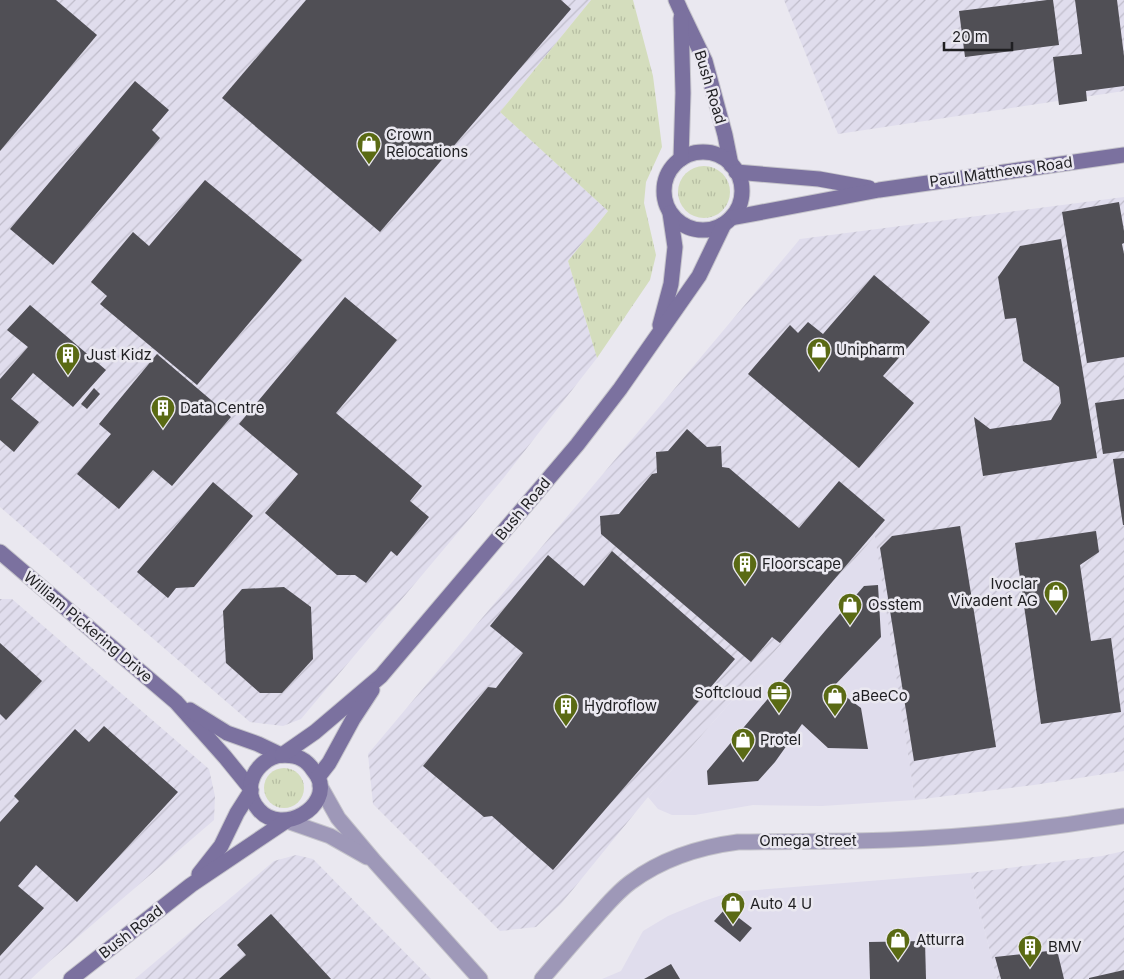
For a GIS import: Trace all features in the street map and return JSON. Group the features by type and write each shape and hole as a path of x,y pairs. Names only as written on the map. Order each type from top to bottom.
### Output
{"main road":[{"name":"Bush Road","path":"679,6 683,93 681,159"},
{"name":"Bush Road","path":"679,6 705,61 734,168"},
{"path":"707,153 720,157 734,168 740,184 741,196 738,208 727,221 710,229 695,229 681,224 670,213 665,201 665,181 671,169 681,159 693,154 707,153"},
{"name":"Paul Matthews Road","path":"727,221 878,190 1124,155"},
{"name":"Paul Matthews Road","path":"734,168 819,179 878,190"},
{"name":"Bush Road","path":"656,336 671,284 675,247 670,213"},
{"name":"Bush Road","path":"319,781 353,719 381,676 577,445 620,389 699,276 727,221"},
{"name":"William Pickering Drive","path":"0,552 176,702 225,756 251,790"},
{"name":"Bush Road","path":"281,755 315,732 381,676"},
{"name":"William Pickering Drive","path":"176,702 227,733 258,744 281,755"},
{"path":"281,755 292,755 305,761 319,781 319,794 312,807 298,818 286,821 270,818 258,810 253,801 251,790 253,777 259,766 268,759 281,755"},
{"name":"Bush Road","path":"191,885 221,846 251,790"},
{"name":"Bush Road","path":"71,979 191,885 286,821"}],"street":[{"path":"319,781 338,818 480,979"},
{"name":"Omega Street","path":"542,979 610,902 630,883 673,858 696,850 738,842 891,840 970,835 1048,827 1124,816"},
{"path":"286,821 330,836 375,862"}],"shaded area":[{"path":"0,0 591,0 500,112 608,211 568,261 597,358 502,480 301,719 283,726 250,722 0,507"},
{"path":"784,0 1124,0 1124,91 838,134"},
{"path":"1124,197 1124,771 915,800 875,536 648,797 561,904 536,927 500,931 373,804 368,754 800,239"},
{"path":"876,535 915,800 822,806 753,805 695,815 672,815 658,809 648,797"},
{"path":"0,599 12,599 209,769 215,796 214,820 31,979 0,979"},
{"path":"1124,851 1124,979 997,979 970,873 1102,856"},
{"path":"296,855 313,859 431,979 135,979 274,861"},
{"path":"970,873 997,979 602,979 621,971 643,931 668,916 731,892"}],"green space":[{"path":"591,0 633,0 653,76 662,147 646,182 644,203 656,255 650,280 597,358 568,261 608,211 500,112"},
{"path":"699,166 709,166 719,170 726,177 730,192 726,207 719,214 709,218 699,218 689,214 682,207 678,197 678,187 682,177 689,170"},
{"path":"284,768 295,771 301,777 304,788 301,799 295,805 284,808 273,805 267,799 264,788 267,777 273,771"}],"building":[{"path":"0,0 56,0 97,35 0,151"},
{"name":"Crown Relocations","path":"306,0 561,0 571,9 380,232 222,98"},
{"path":"1053,0 1059,45 965,57 959,11"},
{"path":"1075,0 1117,0 1124,56 1124,86 1086,91 1087,101 1059,105 1053,57 1082,54"},
{"path":"135,81 169,110 152,130 160,138 53,265 10,229"},
{"path":"205,180 302,260 197,385 100,304 107,296 91,282 133,232 149,246"},
{"path":"1119,202 1124,231 1124,243 1122,244 1124,254 1124,357 1087,363 1062,212"},
{"path":"1061,239 1097,458 983,476 974,417 990,429 1051,420 1061,403 1059,387 1023,361 1016,318 1005,319 998,277 1020,246"},
{"name":"Unipharm","path":"874,275 930,322 883,376 914,403 859,468 748,374 790,325 798,333 808,322 823,334"},
{"path":"345,297 397,340 336,413 422,486 410,501 429,517 397,556 391,551 366,583 355,575 337,575 265,513 298,474 239,424"},
{"name":"Just Kidz","path":"30,305 106,370 73,407 33,373 11,399 39,422 14,452 0,440 0,379 28,347 7,330"},
{"name":"Data Centre","path":"157,354 231,417 172,486 153,470 119,509 77,474 111,434 99,424"},
{"path":"94,388 100,394 87,409 81,404"},
{"path":"1124,399 1124,451 1103,454 1095,403"},
{"name":"Floorscape","path":"687,429 707,447 721,446 722,467 729,468 799,528 839,481 885,520 780,643 772,637 751,662 601,534 600,516 619,514 652,474 657,473 656,452 668,451"},
{"path":"1124,458 1124,525 1123,525 1113,459"},
{"path":"213,482 253,516 194,587 176,588 168,598 137,572"},
{"path":"960,526 996,747 914,761 880,548 892,536"},
{"name":"Ivoclar Vivadent AG","path":"1096,531 1099,552 1080,565 1091,641 1111,638 1121,712 1041,724 1015,543"},
{"name":"Hydroflow","path":"612,551 735,659 553,870 492,816 484,817 423,766 488,687 496,688 523,653 490,626 548,555 584,586"},
{"path":"878,585 881,637 833,687 861,708 868,749 828,748 802,724 775,762 758,781 708,785 707,771 825,631 864,586"},
{"path":"284,587 311,607 313,659 282,693 260,693 226,663 223,611 242,589"},
{"path":"0,643 42,681 6,720 0,714"},
{"path":"104,726 178,792 77,902 36,865 18,886 44,908 0,956 0,822 19,801 14,796 75,729 89,742"},
{"name":"Auto 4 U","path":"726,908 752,928 740,942 714,921"},
{"path":"271,914 331,979 219,979 246,955 237,945"},
{"name":"Atturra","path":"925,941 926,979 870,979 869,942"},
{"name":"BMV","path":"1057,950 1064,979 1001,979 995,957"},
{"path":"671,964 680,979 644,979"},
{"name":"BMV","path":"1124,970 1124,979 1089,979 1089,978"}],"place":[{"name":"Crown Relocations","path":"369,165"},
{"name":"Unipharm","path":"819,371"},
{"name":"Just Kidz","path":"68,376"},
{"name":"Data Centre","path":"163,429"},
{"name":"Floorscape","path":"745,585"},
{"name":"Ivoclar Vivadent AG","path":"1056,614"},
{"name":"Osstem","path":"850,626"},
{"name":"Softcloud","path":"779,714"},
{"name":"aBeeCo","path":"835,717"},
{"name":"Hydroflow","path":"566,727"},
{"name":"Protel","path":"743,761"},
{"name":"Auto 4 U","path":"733,925"},
{"name":"Atturra","path":"898,961"},
{"name":"BMV","path":"1030,968"}]}
